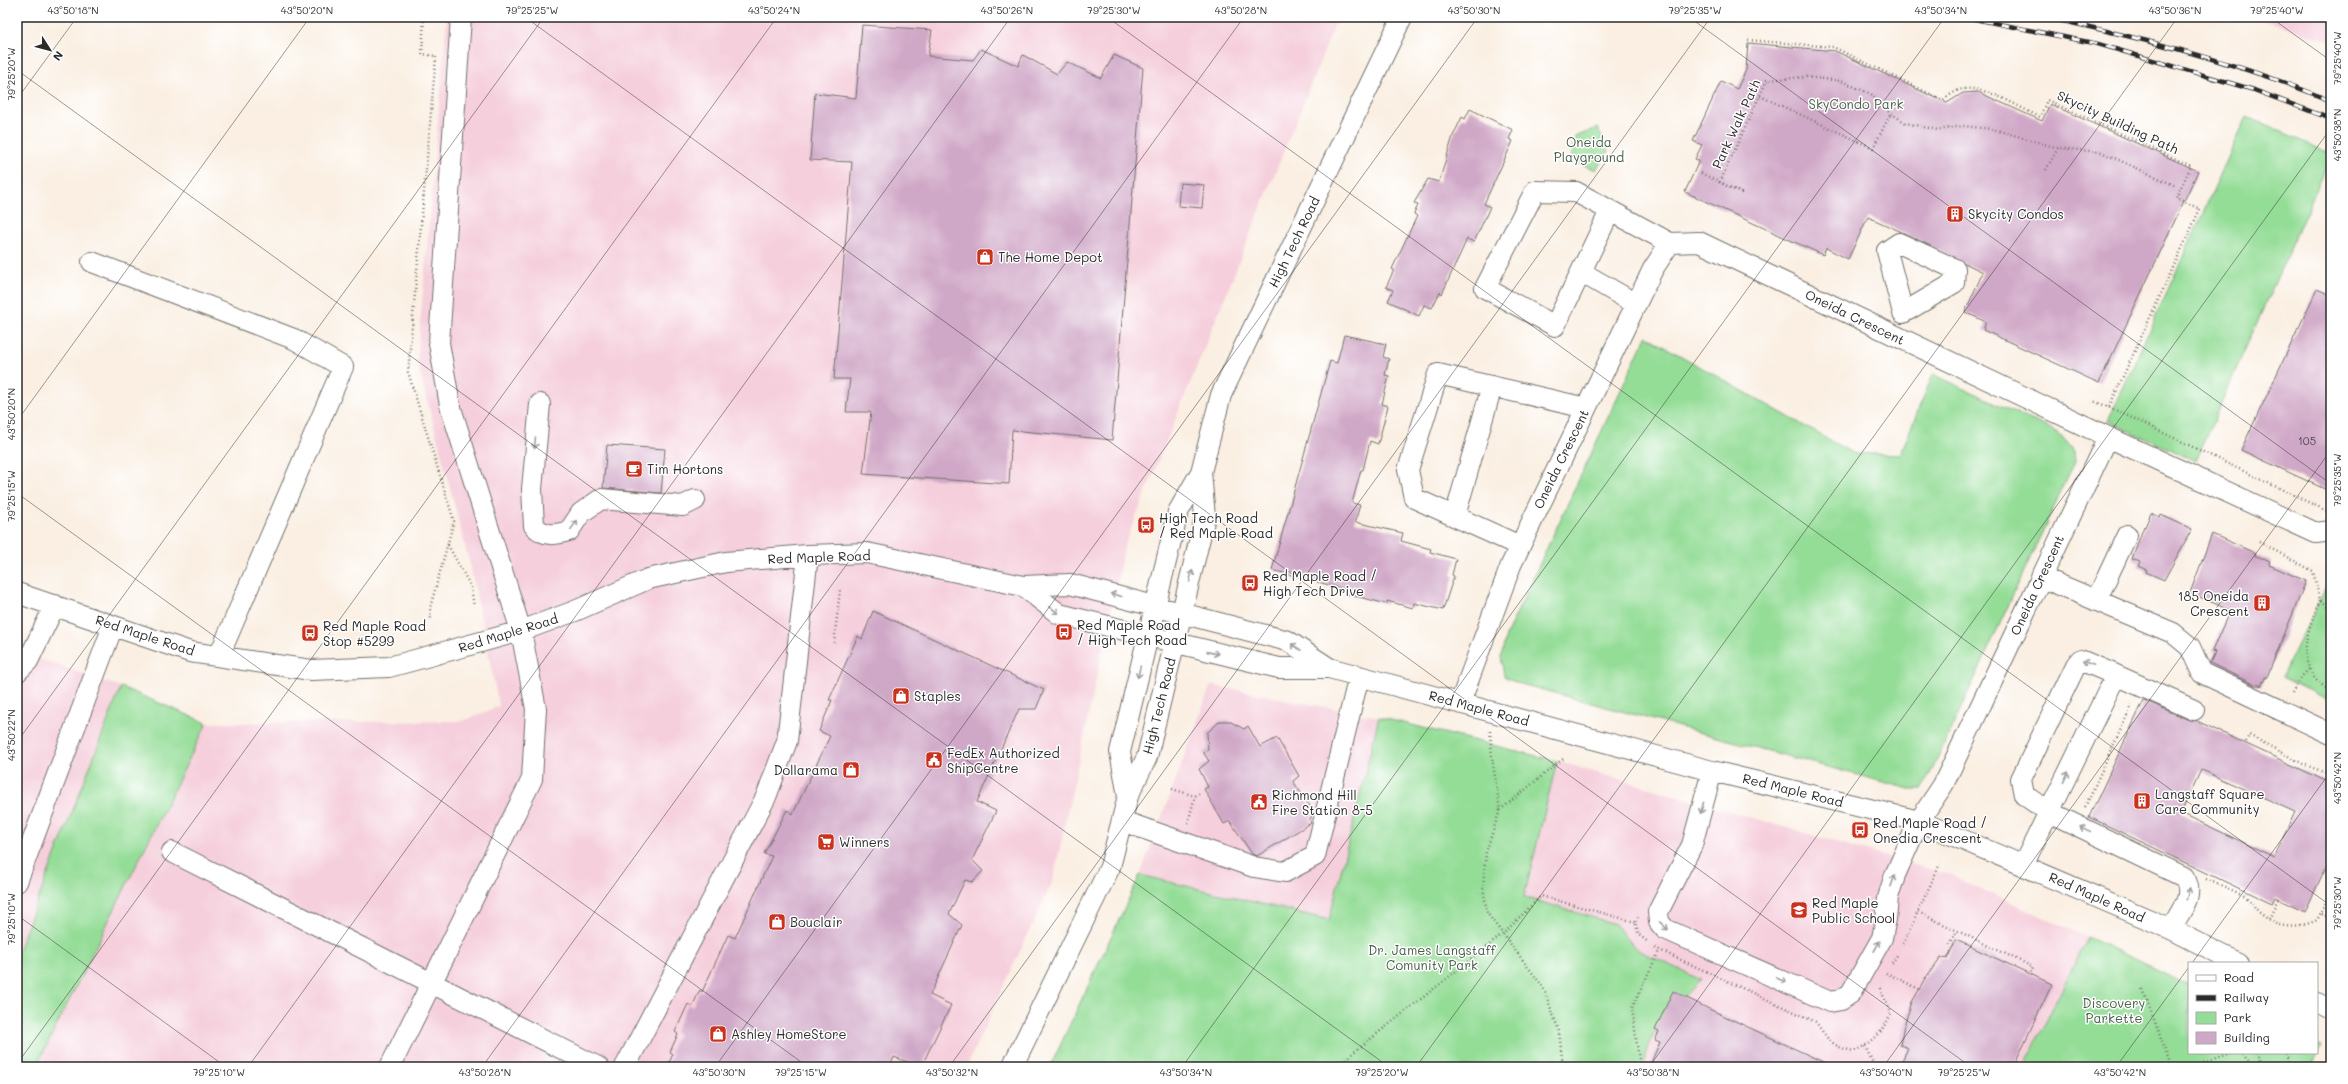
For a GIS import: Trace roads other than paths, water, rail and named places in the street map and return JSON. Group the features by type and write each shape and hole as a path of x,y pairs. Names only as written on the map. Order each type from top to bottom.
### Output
{"street":[{"path":"390,1067 532,779 536,709 521,631 450,405 439,343 461,17"},
{"name":"High Tech Road","path":"1128,796 1120,752 1154,605 1178,512 1201,472 1221,395 1398,26"},
{"path":"1610,211 1556,326 1485,288 1535,191 1576,192 1670,244"},
{"path":"1895,230 1887,251 1903,313"},
{"name":"Oneida Crescent","path":"1460,703 1520,546 1653,269 1670,244 1699,242 2108,437 1943,786 1919,821 1888,897 1886,919 1882,938 1851,993 1841,1000 1830,1002 1665,929 1659,922 1658,912 1692,845 1712,770"},
{"path":"1887,251 1899,243 1955,268 1954,283 1903,313 1892,334"},
{"path":"92,262 294,339 343,367 219,656"},
{"path":"1581,272 1636,304"},
{"path":"1520,546 1414,498 1408,470 1438,374 1586,408"},
{"path":"1455,516 1492,386"},
{"path":"540,404 532,489 534,526 538,531 548,535 569,531 581,514 601,499 683,506 695,500"},
{"path":"2108,437 2316,533 2331,531"},
{"name":"High Tech Road","path":"1012,1067 1110,867 1128,796 1147,757 1205,517 1201,472"},
{"path":"2096,600 2127,535"},
{"name":"Red Maple Road","path":"17,593 190,652 311,670 389,667 521,631 575,611 648,579 726,562 808,554 867,553 1023,586 1070,584 1288,641 1329,668"},
{"path":"625,1067 766,797 787,741 808,554"},
{"path":"2041,577 2172,633 2190,647 2202,673 2331,734"},
{"name":"Red Maple Road","path":"1023,586 1059,614 1147,634 1175,644 1279,668 1329,668 1712,770 1919,821 2171,929 2236,962"},
{"path":"17,672 28,661 55,605"},
{"path":"17,882 113,626"},
{"path":"2171,929 2190,892 2190,885 2184,877 2049,812 2024,795 2021,779 2072,672 2080,660 2194,710"},
{"path":"2023,865 2116,675"},
{"path":"1122,821 1254,867 1285,872 1315,856 1359,676"},
{"path":"172,852 598,1067"},
{"path":"2318,1004 2331,1010"}],"railway":[{"path":"1965,17 2098,44 2254,90 2331,119"},
{"path":"2044,17 2116,33 2189,52 2297,87 2331,101"}],"place":[{"name":"Skycity Condos","path":"1955,214"},
{"name":"The Home Depot","path":"985,257"},
{"name":"Tim Hortons","path":"634,469"},
{"name":"High Tech Road / Red Maple Road","path":"1146,525"},
{"name":"Red Maple Road / High Tech Drive","path":"1250,583"},
{"name":"185 Oneida Crescent","path":"2262,603"},
{"name":"Red Maple Road / High Tech Road","path":"1064,632"},
{"name":"Red Maple Road Stop #5299","path":"310,633"},
{"name":"Staples","path":"901,696"},
{"name":"FedEx Authorized ShipCentre","path":"934,760"},
{"name":"Dollarama","path":"851,770"},
{"name":"Langstaff Square Care Community","path":"2142,801"},
{"name":"Richmond Hill Fire Station 8-5","path":"1259,802"},
{"name":"Red Maple Road / Onedia Crescent","path":"1860,830"},
{"name":"Winners","path":"826,842"},
{"name":"Red Maple Public School","path":"1799,910"},
{"name":"Bouclair","path":"777,922"},
{"name":"Ashley HomeStore","path":"718,1034"}],"park label":[{"name":"SkyCondo Park","path":"1856,104"},
{"name":"Oneida Playground","path":"1589,150"},
{"name":"Dr. James Langstaff Comunity Park","path":"1432,958"},
{"name":"Discovery Parkette","path":"2114,1010"}]}
